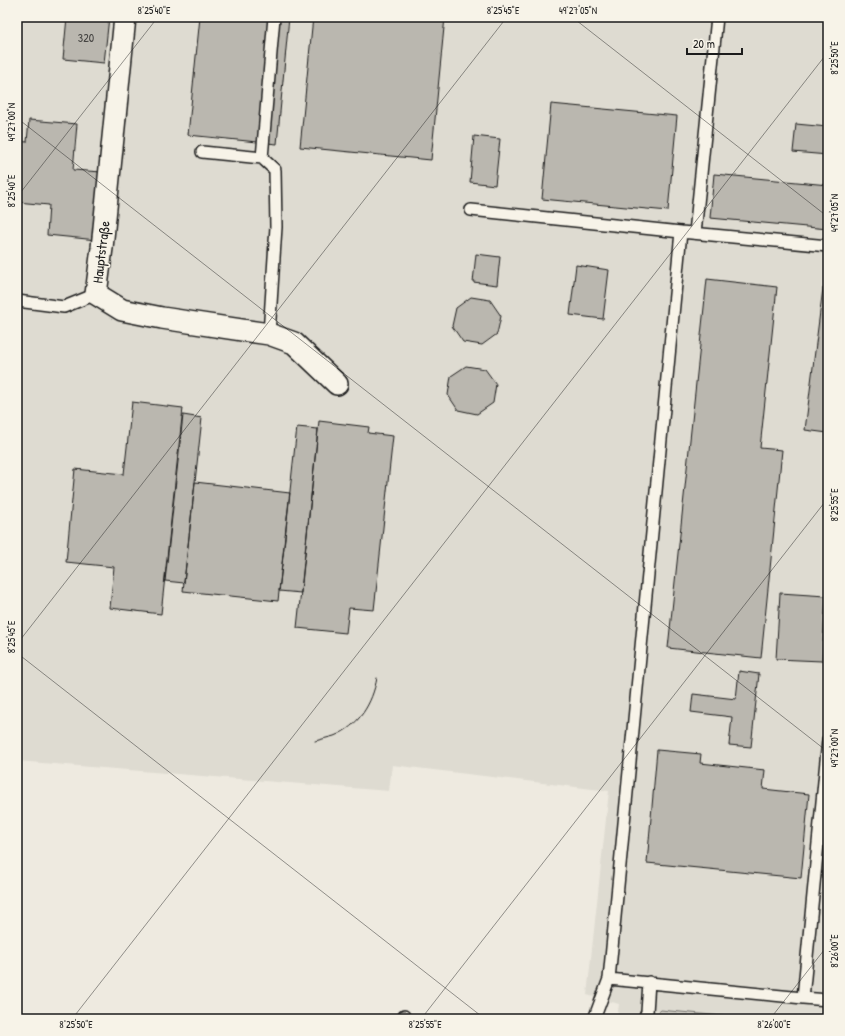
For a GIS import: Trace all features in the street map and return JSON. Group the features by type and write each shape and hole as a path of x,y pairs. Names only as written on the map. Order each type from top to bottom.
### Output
{"street":[{"name":"Hauptstraße","path":"126,17 96,294 122,310 162,318 269,334 294,343 337,384"}],"lane":[{"path":"262,158 274,17"},
{"path":"695,233 717,17"},
{"path":"202,152 262,158 276,170 276,227 269,334"},
{"path":"471,210 828,246"},
{"path":"594,1019 609,978 681,232"},
{"path":"17,301 64,307 96,294"},
{"path":"803,998 828,740"},
{"path":"609,978 828,1000"},
{"path":"644,1019 647,1012 649,982"}],"shaded area":[{"path":"17,17 828,17 828,1019 617,1019 619,1004 587,995 609,791 392,765 389,791 17,761"},
{"path":"661,1010 754,1019 652,1019"}],"building":[{"path":"67,17 109,17 104,63 63,59"},
{"path":"200,17 289,17 277,144 188,135"},
{"path":"313,17 445,17 431,160 300,147"},
{"path":"551,104 677,116 668,211 542,199"},
{"path":"29,120 77,124 73,170 102,172 97,240 47,235 49,205 17,202 17,141 27,142"},
{"path":"796,124 828,127 828,155 793,152"},
{"path":"474,136 500,139 495,185 470,182"},
{"path":"714,174 828,185 828,229 710,218"},
{"path":"476,254 500,257 497,285 473,282"},
{"path":"576,265 609,270 603,319 570,315"},
{"path":"707,279 777,287 760,448 782,450 761,658 668,648"},
{"path":"823,288 828,289 828,433 805,430"},
{"path":"471,297 490,300 501,316 497,334 482,345 463,342 452,326 456,308"},
{"path":"466,366 485,369 496,384 493,403 477,414 458,410 448,395 451,376"},
{"path":"132,402 183,408 161,614 110,608 114,567 66,562 75,469 124,474"},
{"path":"183,415 202,418 184,583 165,581"},
{"path":"319,421 369,427 368,433 393,436 374,610 349,608 346,633 297,628"},
{"path":"297,427 318,429 301,593 279,591"},
{"path":"195,482 290,493 278,601 183,591"},
{"path":"780,593 826,596 822,661 776,659"},
{"path":"739,671 759,674 751,747 729,745 732,717 691,712 693,694 736,699"},
{"path":"657,750 701,754 700,763 765,770 763,789 809,794 801,878 647,863"}],"tram line":[{"path":"315,741 343,732 357,720 363,713 372,697 377,678"}]}
